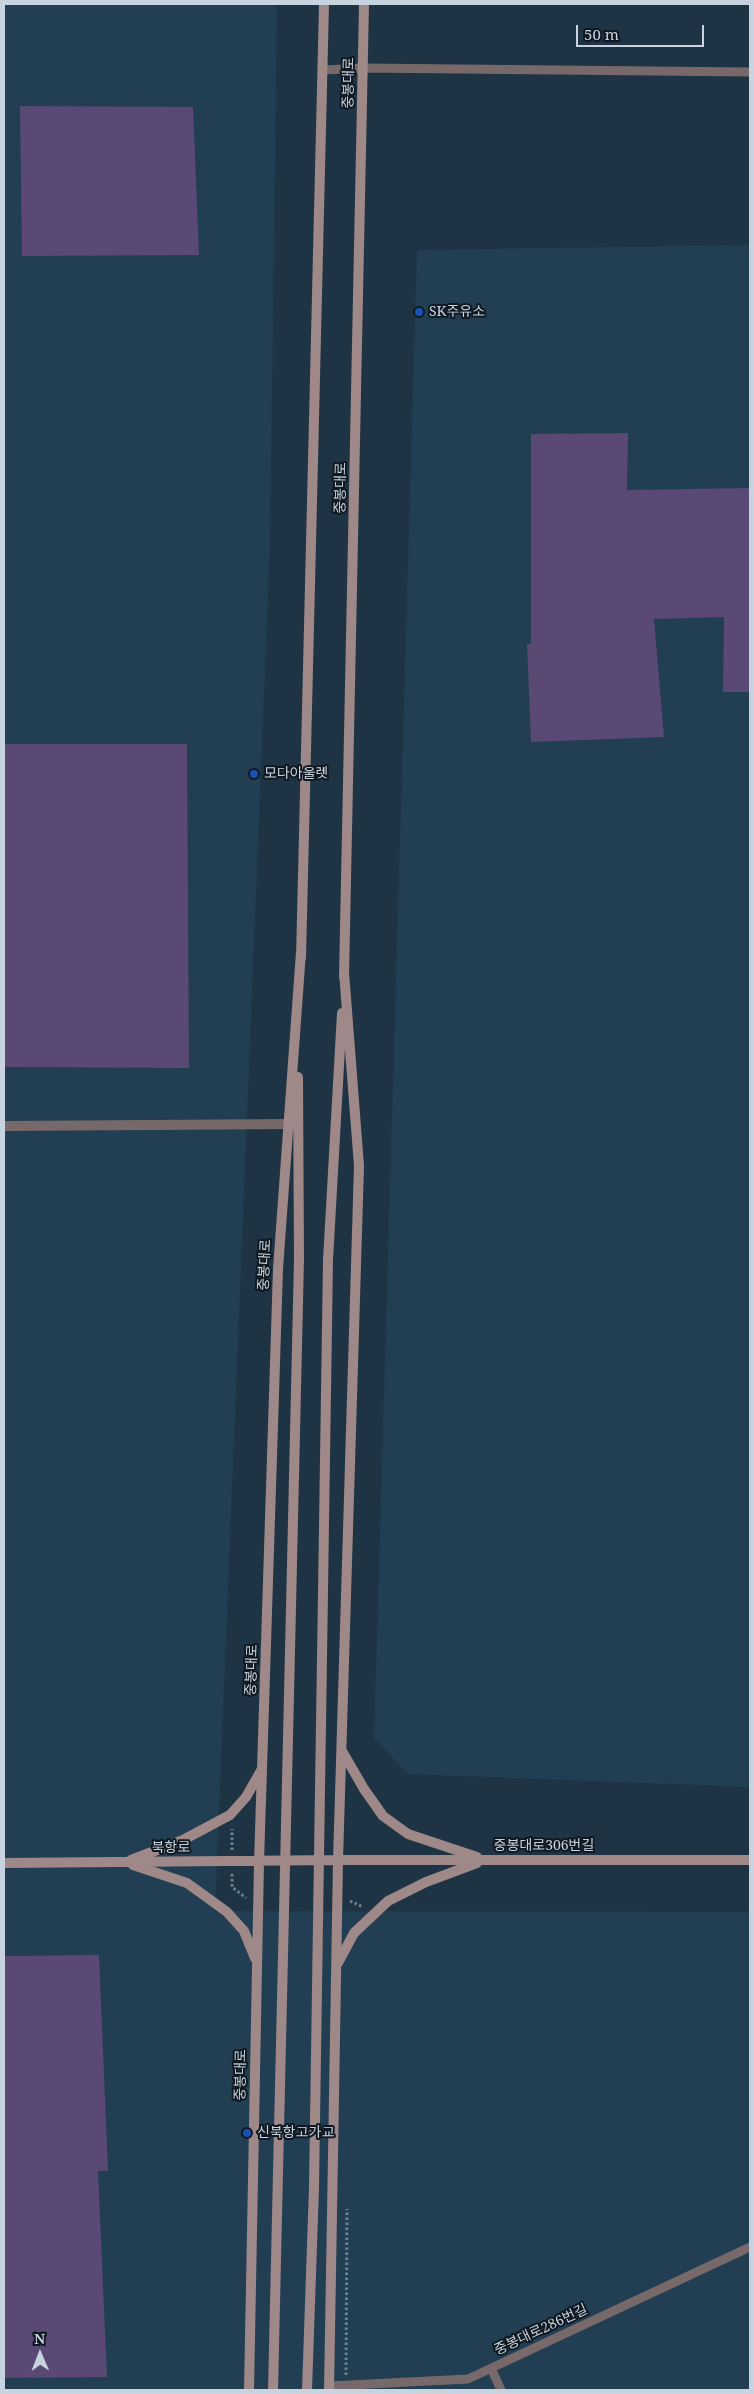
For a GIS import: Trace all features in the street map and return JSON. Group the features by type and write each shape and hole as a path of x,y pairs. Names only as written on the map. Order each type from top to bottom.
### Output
{"main road":[{"name":"중봉대로","path":"249,2390 259,1862 278,1269 293,1124 301,952 324,4"},
{"name":"중봉대로","path":"307,2390 314,2187 328,1260 344,972 364,4"},
{"name":"중봉대로","path":"329,2388 338,1860 359,1166 344,972"},
{"name":"중봉대로","path":"273,2390 299,1259 293,1124"},
{"path":"342,1750 364,1790 383,1816 408,1834 485,1860"},
{"path":"125,1862 183,1840 230,1815 246,1797 262,1767"},
{"name":"중봉대로306번길","path":"338,1860 750,1860"},
{"name":"북항로","path":"4,1863 338,1860"},
{"path":"337,1964 354,1934 388,1901 426,1882 485,1860"},
{"path":"125,1862 187,1883 227,1912 244,1931 257,1963"}],"street":[{"path":"4,1126 293,1124"}],"lane":[{"path":"323,70 363,68 750,72"},
{"name":"중봉대로286번길","path":"329,2388 346,2385 468,2379 750,2247"},
{"path":"491,2368 501,2390"}],"path":[{"path":"232,1824 232,1840"},
{"path":"232,1887 248,1900"},
{"path":"348,1900 366,1909"},
{"path":"346,2385 347,2208"}],"shaded area":[{"path":"4,4 277,4 270,545 215,1911 750,1912 750,2390 4,2390"},
{"path":"750,245 750,1787 408,1774 374,1738 417,250"}],"building":[{"path":"20,106 193,107 199,255 22,256"},
{"path":"628,433 627,490 750,488 750,692 723,692 724,617 654,619 664,737 531,742 527,644 531,644 531,434"},
{"path":"4,744 187,744 189,1068 4,1067"},
{"path":"99,1955 108,2171 98,2171 107,2377 4,2378 4,1956"}],"place":[{"name":"SK주유소","path":"419,312"},
{"name":"모다아울렛","path":"254,774"},
{"name":"신북항고가교","path":"247,2133"}]}
